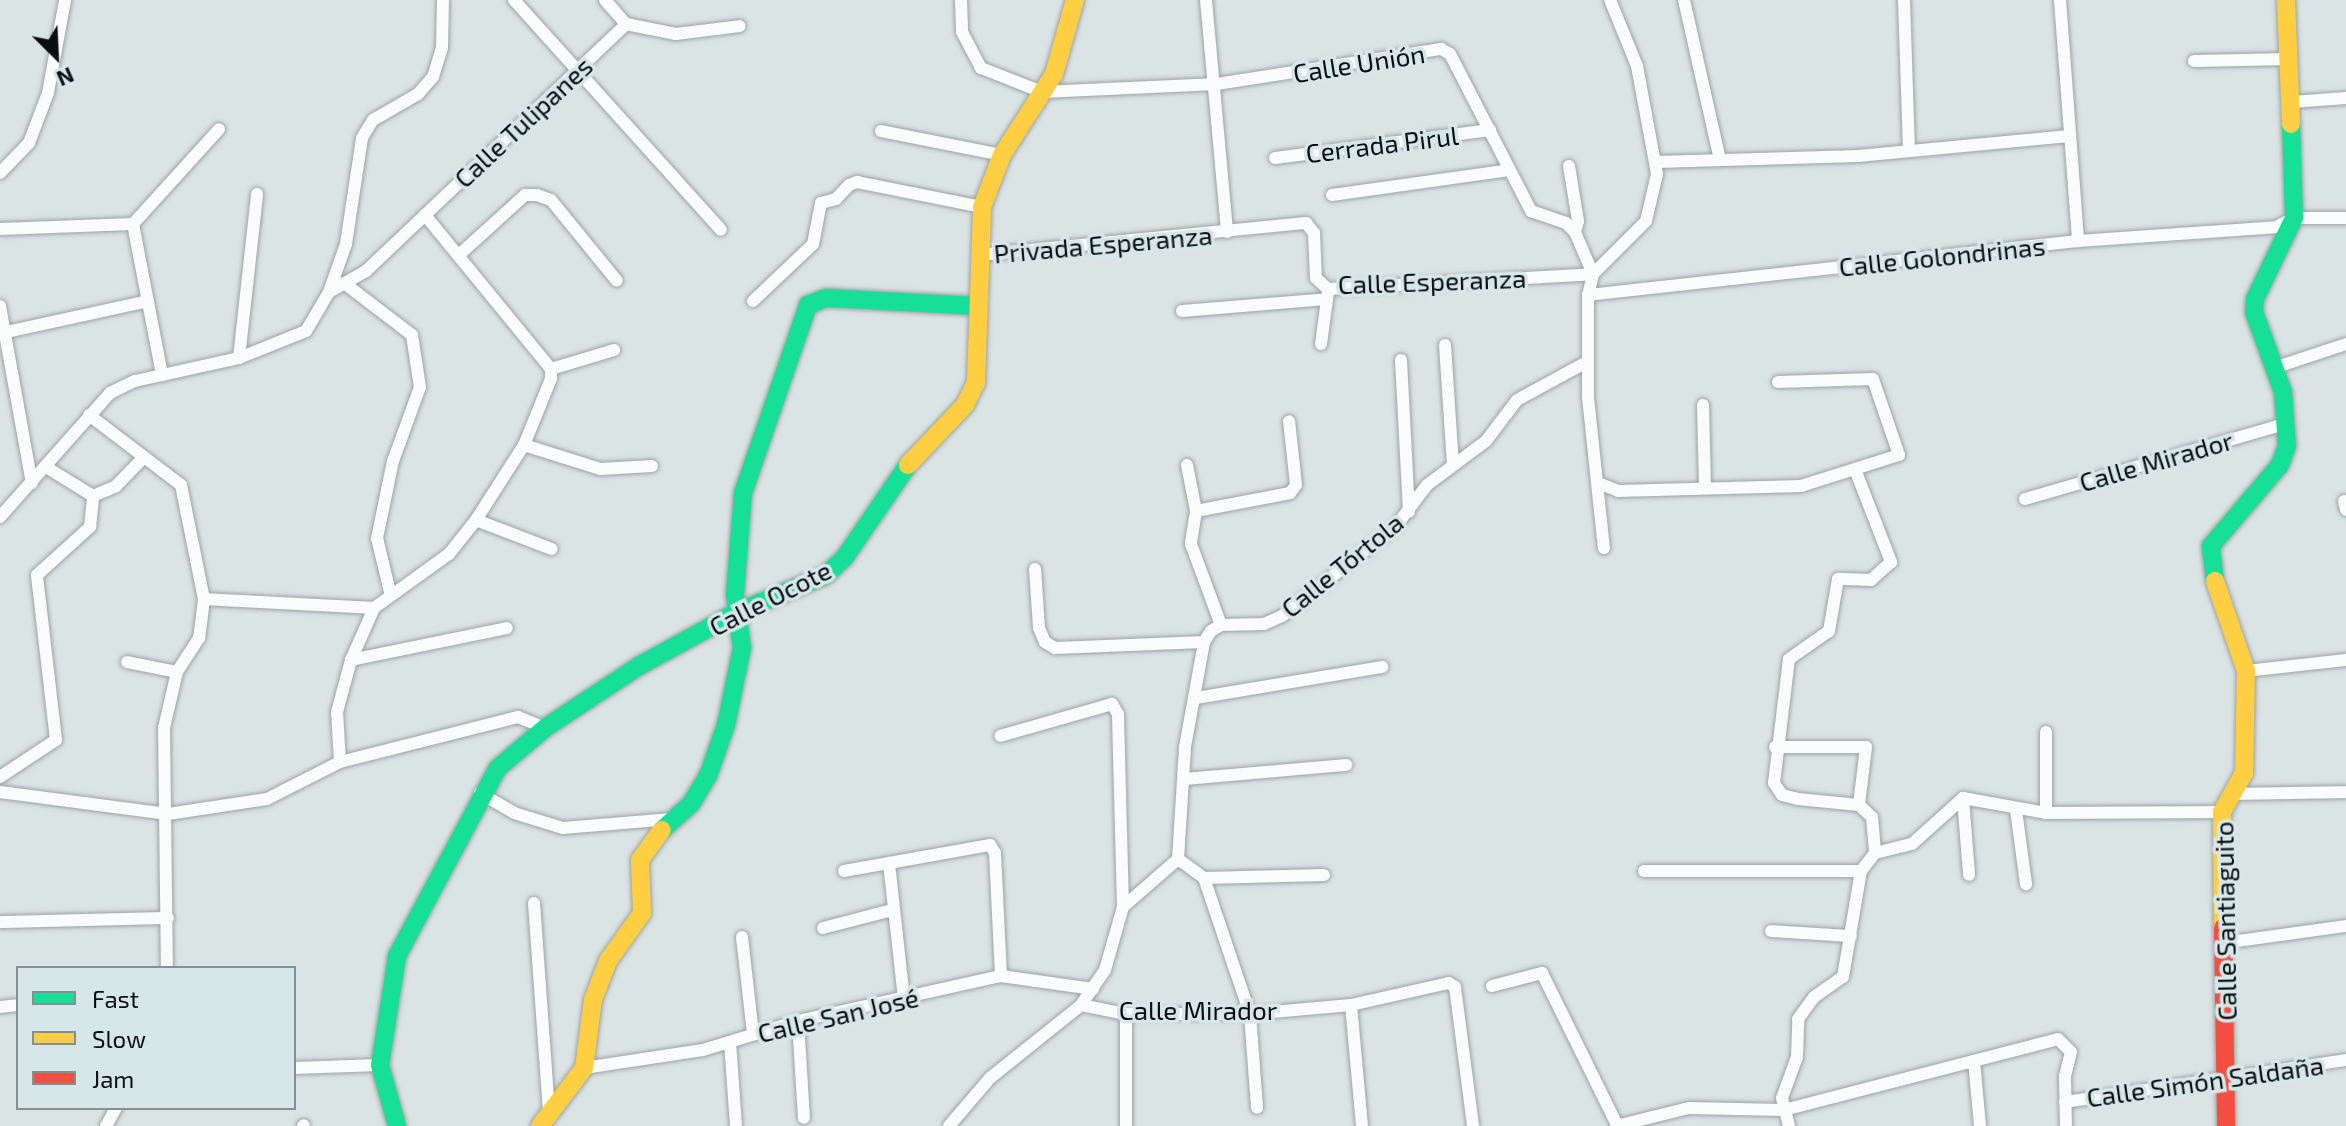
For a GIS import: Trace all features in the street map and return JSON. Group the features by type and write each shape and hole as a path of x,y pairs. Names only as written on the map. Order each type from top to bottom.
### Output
{"street":[{"path":"0,173 29,143 48,93 65,0"},
{"path":"0,517 110,393 162,375 239,358 306,331 329,292 356,200 362,138 373,120 418,94 433,77 442,48 443,0"},
{"path":"514,0 580,69 721,230"},
{"path":"605,0 626,24 676,34 740,26"},
{"path":"961,0 968,52 981,68 1042,92"},
{"name":"Calle Ocote","path":"397,1126 380,1065 397,956 441,882 480,793 498,768 545,728 639,666 736,613 826,575 845,557 918,450 965,405 976,382 982,207 1002,155 1054,74 1075,0"},
{"path":"1206,0 1217,84 1227,232"},
{"path":"1604,548 1601,484 1587,362 1588,295 1593,274 1646,221 1655,196 1657,162 1637,66 1610,0"},
{"path":"1684,0 1720,160"},
{"path":"1904,0 1909,150"},
{"path":"2060,0 2078,241"},
{"name":"Calle Santiaguito","path":"2226,1126 2228,1077 2222,812 2236,794 2245,765 2246,671 2213,574 2211,546 2280,465 2288,423 2274,368 2254,312 2255,299 2294,218 2286,0"},
{"name":"Calle Tulipanes","path":"329,292 366,271 626,24"},
{"name":"Calle Unión","path":"1042,92 1217,84 1441,49 1450,54 1531,211 1566,223 1575,232"},
{"path":"2194,61 2290,59"},
{"path":"2292,102 2346,98"},
{"path":"0,229 133,224 219,129"},
{"name":"Cerrada Pirul","path":"1275,158 1490,130"},
{"path":"881,131 1002,155"},
{"path":"1657,162 1909,150 2069,136"},
{"path":"1569,166 1575,232 1593,274"},
{"path":"1332,195 1509,170"},
{"path":"753,301 813,244 821,203 857,182 982,207"},
{"path":"239,358 257,194"},
{"path":"460,254 525,195 537,195 551,200 617,281"},
{"path":"425,215 551,369"},
{"name":"Calle Golondrinas","path":"1588,295 2078,241 2276,227 2294,218 2346,218"},
{"name":"Calle Esperanza","path":"1227,232 1306,223 1314,233 1316,278 1328,294 1593,274"},
{"path":"133,224 162,375"},
{"name":"Privada Esperanza","path":"979,255 1227,232"},
{"path":"344,283 412,335 420,387 393,461 377,538 390,592"},
{"path":"1182,311 1328,294 1321,344"},
{"path":"544,1120 584,1068 593,1000 608,961 642,913 640,860 649,842 676,819 708,776 726,725 741,666 736,613 743,493 798,344 808,305 826,298 978,306"},
{"path":"6,332 148,301"},
{"path":"0,306 15,373 32,483"},
{"path":"2274,368 2346,344"},
{"path":"1445,345 1453,464"},
{"path":"551,369 614,350"},
{"path":"1401,360 1409,512"},
{"name":"Calle Tórtola","path":"1221,625 1245,628 1282,616 1409,512 1427,485 1486,441 1527,392 1587,362"},
{"path":"340,762 337,712 351,660 374,608 390,592 449,554 476,520 524,445 551,369"},
{"path":"0,377 15,373"},
{"path":"1601,484 1618,491 1705,486 1801,486 1856,472 1899,455 1873,379 1778,382"},
{"path":"1703,405 1705,486"},
{"path":"89,415 181,485 204,599 199,638 177,672 164,728 168,814 167,966"},
{"path":"1196,511 1290,493 1296,485 1289,421"},
{"name":"Calle Mirador","path":"2025,499 2288,423"},
{"path":"524,445 600,469 652,466"},
{"path":"93,496 116,486 144,457"},
{"path":"1123,907 1178,859 1185,747 1204,642 1221,625 1191,544 1196,511 1187,465"},
{"path":"46,467 93,496"},
{"path":"1856,472 1891,562 1871,580 1838,579 1832,623 1784,668 1774,783 1782,795 1859,805 1872,817 1875,853"},
{"path":"0,777 56,740 37,575 90,527 93,496"},
{"path":"476,520 552,549"},
{"path":"1035,569 1045,642 1055,648 1204,642"},
{"path":"204,599 374,608"},
{"path":"351,660 507,628"},
{"path":"2246,671 2346,660"},
{"path":"127,662 177,672"},
{"path":"1196,698 1382,667"},
{"path":"1000,736 1112,704 1118,714 1123,907 1111,954 1081,1005"},
{"path":"0,792 168,814 267,799 340,762 518,717 545,728"},
{"path":"2046,732 2046,813"},
{"path":"1775,747 1866,747 1859,805"},
{"path":"1185,779 1346,765"},
{"path":"2236,794 2346,792"},
{"path":"480,793 514,813 563,828 676,819"},
{"path":"1963,798 2046,813 2222,812"},
{"path":"1789,1126 1782,1098 1797,1057 1802,1009 1843,977 1861,871 1875,853 1912,844 1963,798"},
{"path":"1963,798 1969,875"},
{"path":"2016,810 2026,884"},
{"path":"844,871 990,845 995,853 1001,976"},
{"path":"1178,859 1204,878 1250,1014 1257,1108"},
{"path":"889,863 904,999"},
{"path":"1644,871 1861,871"},
{"path":"1204,878 1324,875"},
{"path":"534,903 544,1120"},
{"path":"823,928 892,910"},
{"path":"0,922 168,918"},
{"path":"2223,943 2346,926"},
{"path":"1771,931 1851,936"},
{"path":"742,937 753,1034"},
{"path":"1492,986 1542,973 1616,1126 1689,1108 1784,1110 2044,1040 2066,1043 2071,1063 2065,1102 2066,1126"},
{"name":"Calle San José","path":"584,1068 730,1042 798,1021 1001,976 1093,989"},
{"name":"Calle Mirador","path":"952,1125 990,1078 1081,1005 1126,1014 1250,1014 1351,1005 1430,983 1455,987 1473,1126"},
{"path":"1351,1005 1362,1126"},
{"path":"1126,1014 1126,1126"},
{"path":"798,1021 804,1118"},
{"path":"730,1042 736,1126"},
{"name":"Calle Simón Saldaña","path":"2065,1102 2346,1060"},
{"path":"1974,1061 1980,1126"},
{"path":"296,1068 380,1065"}],"traffic: fast":[{"path":"2215,581 2211,546 2280,465 2287,446 2283,392 2254,312 2255,299 2294,218 2291,124"},
{"path":"662,830 691,804 708,776 726,725 742,648 735,594 743,493 808,305 826,298 978,306"},
{"path":"397,1126 380,1065 397,956 498,768 545,728 639,666 736,613 826,575 845,557 908,465"}],"traffic: slow":[{"path":"908,465 965,405 976,382 982,207 1002,155 1054,74 1075,0"},
{"path":"2286,0 2291,124"},
{"path":"2215,581 2246,671 2244,773 2222,812 2223,928"},
{"path":"540,1126 584,1068 593,1000 608,961 642,913 640,860 662,830"}],"traffic: jam":[{"path":"2223,928 2226,1126"}]}
